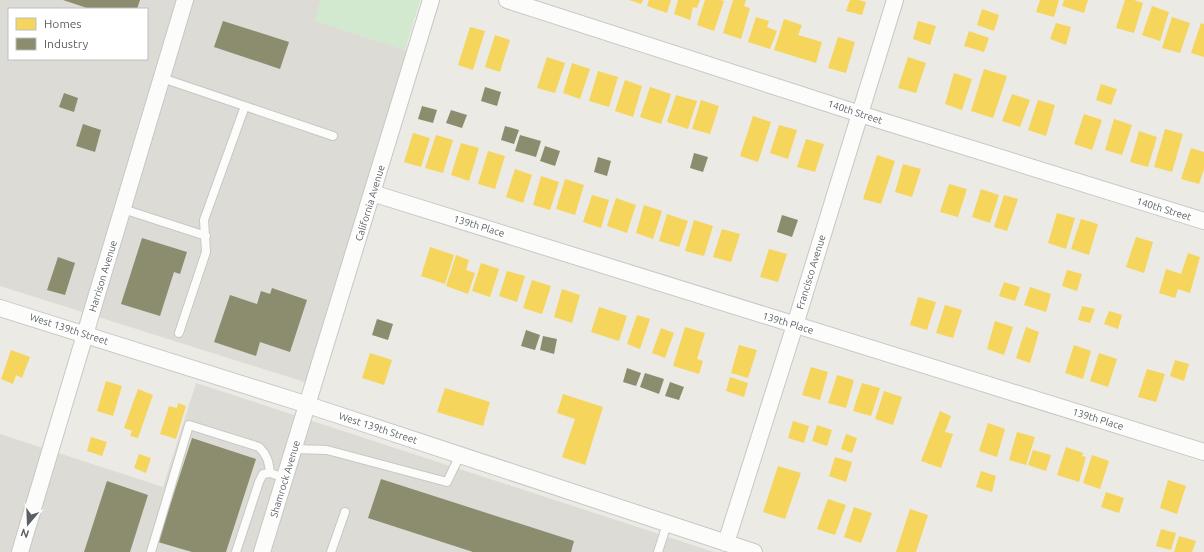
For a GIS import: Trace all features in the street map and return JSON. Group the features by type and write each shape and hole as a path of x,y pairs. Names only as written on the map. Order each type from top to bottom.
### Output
{"street":[{"name":"Harrison Avenue","path":"20,552 185,0"},
{"name":"California Avenue","path":"308,406 431,0"},
{"name":"140th Street","path":"507,0 859,113 1204,221"},
{"name":"Francisco Avenue","path":"726,543 895,0"},
{"name":"139th Place","path":"372,193 1204,452"},
{"name":"West 139th Street","path":"0,308 460,455 754,552"},
{"name":"Shamrock Avenue","path":"262,552 308,406"}],"lane":[{"path":"162,78 333,136"},
{"path":"179,333 206,252 204,220 245,106"},
{"path":"122,209 206,236"},
{"path":"151,550 189,425 259,447 265,453 269,462 270,473"},
{"path":"294,449 327,450 447,482 460,455"},
{"path":"236,552 263,474 270,473 285,478"},
{"path":"331,552 344,512"},
{"path":"658,552 667,524"}],"shaded area":[{"path":"0,0 321,0 315,21 415,53 314,385 0,286"},
{"path":"196,383 714,552 0,552 0,434 163,487"}],"green space":[{"path":"321,0 420,0 405,50 315,21"}],"building: Homes":[{"path":"629,0 643,0 641,4"},
{"path":"649,0 671,0 667,13 647,6"},
{"path":"678,0 700,0 697,8 693,7 690,20 674,14"},
{"path":"705,0 724,1 714,31 697,25"},
{"path":"733,0 746,0 744,6 750,8 741,39 723,33"},
{"path":"850,0 866,2 862,15 846,11"},
{"path":"1040,0 1059,0 1054,17 1036,12"},
{"path":"1064,0 1088,0 1084,13 1062,6"},
{"path":"1125,0 1134,0 1143,3 1134,33 1116,28"},
{"path":"1152,6 1169,12 1160,41 1142,35"},
{"path":"982,9 999,15 994,31 977,25"},
{"path":"756,17 769,21 767,27 777,31 770,49 748,42"},
{"path":"1172,17 1190,23 1180,53 1162,48"},
{"path":"784,19 802,25 798,35 822,42 816,63 774,50"},
{"path":"918,21 936,26 930,45 913,39"},
{"path":"1056,23 1071,27 1066,45 1050,39"},
{"path":"1201,23 1204,24 1204,57 1191,53"},
{"path":"470,27 485,31 473,70 458,65"},
{"path":"969,31 989,38 984,52 964,46"},
{"path":"495,35 510,40 500,72 485,67"},
{"path":"838,37 855,42 846,73 828,68"},
{"path":"547,57 565,63 555,93 537,88"},
{"path":"908,57 926,63 916,93 898,88"},
{"path":"572,63 590,69 580,99 563,93"},
{"path":"984,69 1007,76 993,118 971,111"},
{"path":"598,71 618,77 609,107 589,101"},
{"path":"954,73 972,79 962,110 945,104"},
{"path":"625,80 642,86 633,117 615,111"},
{"path":"1101,84 1117,89 1111,105 1096,100"},
{"path":"650,87 671,94 661,124 640,117"},
{"path":"1012,94 1030,100 1020,127 1002,121"},
{"path":"676,95 697,101 688,129 667,122"},
{"path":"701,100 719,106 710,134 692,129"},
{"path":"1038,100 1055,105 1046,136 1028,130"},
{"path":"1084,114 1102,120 1092,150 1074,144"},
{"path":"753,116 771,122 758,162 740,156"},
{"path":"1114,119 1132,125 1122,155 1105,150"},
{"path":"779,125 797,130 788,159 770,153"},
{"path":"1165,129 1183,134 1172,172 1154,167"},
{"path":"1139,131 1157,137 1148,167 1130,162"},
{"path":"413,133 430,138 421,167 404,162"},
{"path":"436,135 453,140 443,173 425,168"},
{"path":"806,139 824,144 815,172 797,167"},
{"path":"461,143 479,148 469,181 451,175"},
{"path":"1191,148 1204,152 1204,169 1199,184 1181,179"},
{"path":"488,151 505,156 495,189 478,184"},
{"path":"877,155 895,161 881,204 863,199"},
{"path":"903,164 921,169 912,197 895,192"},
{"path":"515,169 532,175 523,203 506,197"},
{"path":"541,176 559,182 550,210 533,205"},
{"path":"565,179 584,185 575,215 556,209"},
{"path":"949,184 967,189 958,217 940,212"},
{"path":"981,189 999,195 990,223 972,217"},
{"path":"592,195 609,200 601,228 583,222"},
{"path":"1004,195 1018,199 1007,231 994,227"},
{"path":"616,198 636,205 627,233 607,226"},
{"path":"644,205 662,211 653,239 636,233"},
{"path":"1057,213 1075,218 1066,249 1048,243"},
{"path":"667,214 688,221 679,247 659,241"},
{"path":"1081,219 1098,224 1089,255 1071,249"},
{"path":"694,220 713,226 704,256 685,251"},
{"path":"722,229 740,234 731,262 713,257"},
{"path":"1136,237 1153,242 1144,273 1126,267"},
{"path":"430,247 454,255 445,284 421,276"},
{"path":"769,249 787,254 778,282 760,277"},
{"path":"1188,253 1200,257 1190,293 1178,289 1175,298 1159,293 1166,269 1181,274"},
{"path":"456,255 469,260 466,270 475,273 468,294 446,286"},
{"path":"481,263 499,269 490,297 472,291"},
{"path":"1067,270 1082,274 1077,291 1062,286"},
{"path":"507,271 525,276 517,302 499,296"},
{"path":"532,280 551,286 542,314 523,308"},
{"path":"1004,282 1020,287 1015,301 999,296"},
{"path":"1030,287 1051,294 1046,312 1024,305"},
{"path":"562,289 580,295 572,323 554,317"},
{"path":"918,297 936,302 927,330 910,325"},
{"path":"945,305 962,310 953,338 936,333"},
{"path":"1082,306 1095,309 1090,323 1078,320"},
{"path":"599,307 627,316 619,341 591,332"},
{"path":"1109,311 1122,315 1118,329 1104,324"},
{"path":"637,315 650,319 640,349 627,344"},
{"path":"995,321 1013,327 1004,355 987,349"},
{"path":"685,327 705,333 697,359 703,361 699,374 673,366"},
{"path":"1026,327 1039,332 1030,363 1016,358"},
{"path":"661,328 674,333 665,358 652,353"},
{"path":"739,345 757,350 748,378 731,373"},
{"path":"1074,345 1091,351 1083,379 1065,373"},
{"path":"11,350 30,357 22,378 16,375 13,384 1,379"},
{"path":"370,353 392,360 384,385 362,378"},
{"path":"1099,353 1117,359 1108,387 1090,381"},
{"path":"1175,360 1189,364 1184,381 1170,376"},
{"path":"811,367 828,372 820,400 802,395"},
{"path":"1147,369 1165,374 1156,402 1138,397"},
{"path":"837,375 854,380 846,408 828,403"},
{"path":"730,377 748,383 744,397 726,391"},
{"path":"106,381 122,386 113,416 97,411"},
{"path":"862,383 880,388 871,416 853,411"},
{"path":"445,388 490,402 483,426 437,412"},
{"path":"138,389 153,395 138,438 130,436 132,431 124,428"},
{"path":"884,391 902,397 893,425 875,419"},
{"path":"563,394 603,407 585,465 562,457 575,419 557,413"},
{"path":"178,403 186,406 176,439 160,434 169,406 177,408"},
{"path":"940,411 951,416 945,432 953,434 941,468 921,461"},
{"path":"793,421 809,426 804,443 788,438"},
{"path":"988,423 1005,429 997,457 979,451"},
{"path":"817,425 832,430 827,446 812,441"},
{"path":"1017,432 1035,437 1026,465 1009,460"},
{"path":"846,434 857,438 852,453 841,449"},
{"path":"91,437 107,442 102,456 87,451"},
{"path":"1066,447 1083,453 1082,456 1086,457 1079,482 1057,475"},
{"path":"1033,450 1051,455 1046,471 1028,465"},
{"path":"139,454 151,458 146,473 134,468"},
{"path":"1092,455 1109,461 1100,489 1083,483"},
{"path":"835,457 852,462 846,482 829,476"},
{"path":"778,466 801,473 785,519 763,512"},
{"path":"981,471 996,476 992,492 976,487"},
{"path":"1168,480 1186,486 1177,514 1160,508"},
{"path":"1106,492 1124,498 1119,513 1101,507"},
{"path":"828,499 846,505 835,535 817,529"},
{"path":"854,507 872,513 861,543 844,537"},
{"path":"910,509 928,515 916,552 896,552"},
{"path":"1161,529 1176,533 1171,550 1156,546"},
{"path":"1179,536 1196,541 1192,552 1174,552"}],"building: Industry":[{"path":"63,0 140,0 137,8 87,8"},
{"path":"223,21 289,42 280,69 214,47"},
{"path":"485,87 501,92 497,106 481,101"},
{"path":"64,93 78,98 74,112 59,107"},
{"path":"422,106 437,110 433,123 418,119"},
{"path":"451,110 467,115 462,128 446,123"},
{"path":"83,124 101,130 95,152 76,146"},
{"path":"505,126 519,130 514,144 501,140"},
{"path":"520,135 541,141 536,157 515,151"},
{"path":"545,146 560,151 555,166 540,161"},
{"path":"694,153 708,157 703,172 690,168"},
{"path":"598,157 611,161 607,176 594,172"},
{"path":"782,215 798,220 792,237 777,232"},
{"path":"142,238 187,252 180,274 174,272 160,316 121,304"},
{"path":"58,257 75,263 65,295 47,290"},
{"path":"272,288 307,300 290,352 260,342 256,356 214,342 230,295 257,304 261,291 270,294"},
{"path":"377,319 393,324 388,340 372,335"},
{"path":"526,330 540,335 535,350 521,346"},
{"path":"543,336 557,339 554,354 540,350"},
{"path":"627,368 641,373 636,386 623,382"},
{"path":"645,373 664,379 659,394 640,387"},
{"path":"670,382 684,387 679,400 665,396"},
{"path":"192,438 256,459 226,552 192,552 158,542"},
{"path":"381,479 574,541 571,552 473,552 368,518"},
{"path":"107,481 148,495 130,552 84,552"}]}
